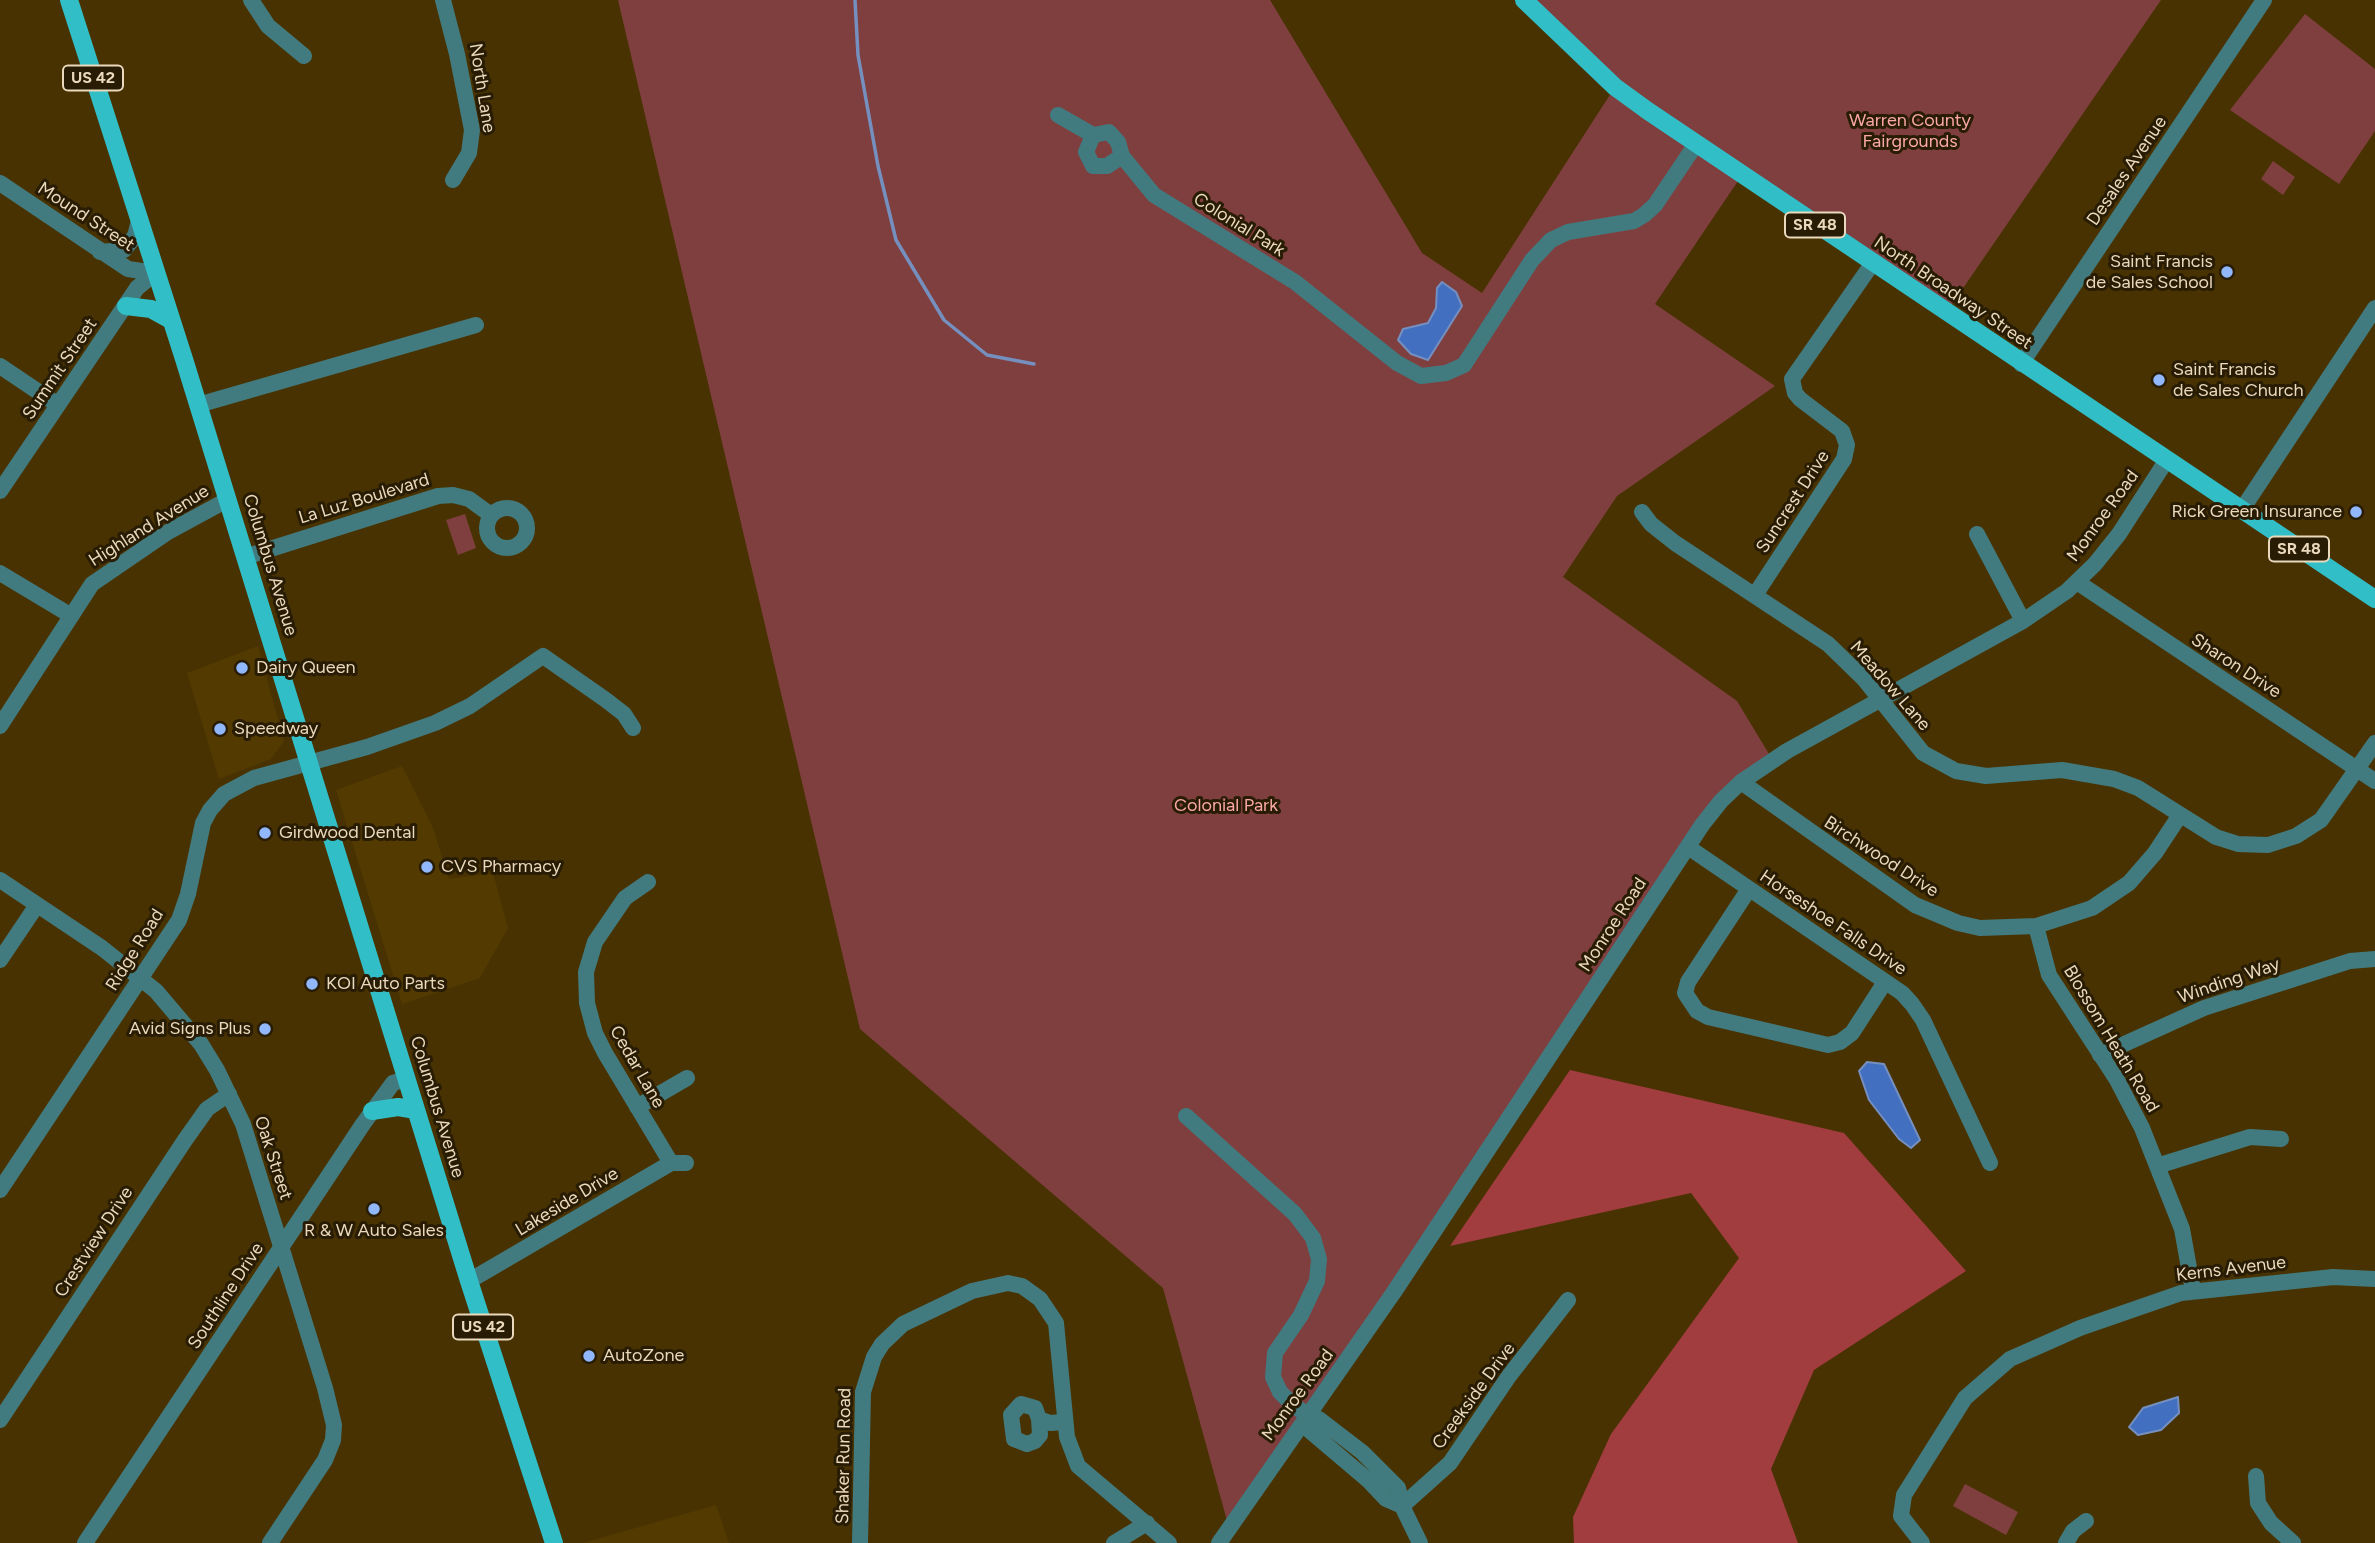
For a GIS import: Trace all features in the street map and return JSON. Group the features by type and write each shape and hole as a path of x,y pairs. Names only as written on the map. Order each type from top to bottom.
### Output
{"main road":[{"name":"Columbus Avenue","path":"69,0 198,405 468,1281 554,1543"},
{"name":"North Broadway Street","path":"1524,0 1615,87 1872,264 2375,599"},
{"path":"126,306 151,309 171,320"},
{"path":"372,1111 398,1107 416,1111"}],"street":[{"path":"251,0 268,26 304,56"},
{"name":"North Lane","path":"443,0 457,54 472,138 469,153 453,180"},
{"name":"Desales Avenue","path":"2021,364 2264,0"},
{"name":"Colonial Park","path":"1058,115 1093,135 1109,132 1118,142 1122,156 1154,195 1295,282 1397,363 1421,376 1446,373 1464,365 1532,260 1551,240 1569,232 1634,221 1644,215 1655,205 1696,144"},
{"path":"1093,135 1086,152 1093,166 1107,166 1122,156"},
{"name":"Mound Street","path":"0,183 128,269 155,273"},
{"path":"100,252 124,250 135,236 139,221"},
{"name":"Suncrest Drive","path":"1755,595 1844,459 1847,444 1842,431 1800,399 1795,393 1792,379 1872,264"},
{"name":"Summit Street","path":"0,491 137,289 155,273"},
{"path":"2241,511 2375,308"},
{"path":"198,405 476,324"},
{"path":"0,366 58,405"},
{"name":"Monroe Road","path":"1219,1543 1394,1292 1708,817 1741,782 1787,751 2023,621 2077,582 2119,534 2166,461"},
{"name":"La Luz Boulevard","path":"245,557 445,495 469,499 491,516"},
{"name":"Highland Avenue","path":"0,726 92,584 179,525 227,500"},
{"name":"Meadow Lane","path":"1642,512 1651,524 1675,543 1828,644 1864,679 1923,753 1956,771 1986,776 2031,771 2086,773 2138,788 2216,837 2238,844 2268,845 2282,842 2310,829 2321,820 2375,743"},
{"path":"1977,534 2023,621"},
{"path":"0,573 70,615"},
{"name":"Sharon Drive","path":"2077,582 2375,780"},
{"name":"Ridge Road","path":"0,1190 142,978 185,905 203,823 210,810 237,786 308,761 367,747 435,723 470,706 543,656 624,714 633,728"},
{"name":"Birchwood Drive","path":"1741,782 1915,905 1947,919 1980,928 2036,926 2078,915 2117,892 2145,866 2180,815"},
{"name":"Horseshoe Falls Drive","path":"1688,847 1902,993 1923,1020 1990,1163"},
{"name":"Oak Street","path":"0,880 142,978 199,1042 229,1094 243,1125 325,1388 334,1432 326,1460 274,1537"},
{"name":"Cedar Lane","path":"649,882 625,898 606,922 595,942 586,972 587,1003 595,1033 637,1107 678,1163"},
{"path":"1749,889 1688,982 1685,993 1697,1011 1708,1017 1828,1045 1840,1042 1852,1033 1885,982"},
{"path":"0,960 37,905"},
{"name":"Blossom Heath Road","path":"2036,926 2049,975 2132,1107 2182,1229 2193,1290"},
{"name":"Winding Way","path":"2100,1055 2204,1008 2350,961 2375,959"},
{"path":"637,1107 687,1078"},
{"name":"Southline Drive","path":"85,1543 372,1111 393,1083 406,1079"},
{"name":"Crestview Drive","path":"0,1420 185,1140 207,1110 229,1094"},
{"path":"1186,1116 1295,1214 1313,1238 1319,1259 1317,1281 1301,1315 1278,1346 1272,1369 1280,1392 1307,1415 1310,1432 1344,1458 1385,1499 1402,1506 1420,1543"},
{"path":"2157,1166 2250,1137 2281,1139"},
{"name":"Lakeside Drive","path":"468,1281 678,1163"},
{"name":"Kerns Avenue","path":"1922,1543 1904,1522 1902,1502 1951,1416 1992,1372 2021,1353 2151,1301 2193,1290 2333,1278 2375,1279"},
{"name":"Shaker Run Road","path":"860,1543 866,1378 882,1344 904,1324 986,1286 1008,1283 1028,1290 1045,1304 1056,1323 1064,1422 1068,1445 1078,1466 1169,1543"},
{"name":"Creekside Drive","path":"1402,1506 1450,1463 1509,1376 1568,1300"},
{"path":"1039,1419 1050,1423 1064,1422"},
{"path":"2256,1476 2258,1503 2271,1523 2293,1543"},
{"path":"2067,1543 2073,1531 2086,1521"},
{"path":"1114,1543 1147,1523"}],"shaded area":[{"path":"258,646 284,741 271,759 219,779 187,673"},
{"path":"402,766 433,828 449,879 493,873 508,928 480,978 402,1004 336,790"},
{"path":"1570,1070 1844,1133 1966,1271 1814,1370 1771,1469 1798,1543 1574,1543 1573,1517 1611,1434 1739,1258 1691,1193 1450,1246"},
{"path":"716,1505 729,1543 583,1543"}],"green space":[{"name":"Colonial Park","path":"618,0 1270,0 1422,253 1482,293 1615,87 1524,0 2161,0 1946,313 1742,175 1655,304 1775,386 1617,496 1563,577 1737,701 1772,759 1741,782 1229,1528 1163,1288 860,1029"},
{"path":"2305,14 2375,69 2375,131 2339,184 2230,110"},
{"path":"2273,161 2295,177 2283,195 2261,179"},
{"path":"465,514 476,548 458,555 446,520"},
{"path":"1965,1484 2018,1512 2006,1535 1953,1506"}],"water":[{"path":"1442,282 1456,292 1462,306 1428,360 1411,354 1398,340 1403,329 1428,323 1436,308 1437,288"},
{"path":"1867,1062 1884,1064 1920,1140 1911,1148 1899,1139 1869,1100 1859,1071"},
{"path":"2178,1397 2179,1413 2161,1430 2138,1435 2129,1427 2143,1408"}],"waterway":[{"path":"855,0 858,55 878,166 896,240 944,320 987,355 1034,364"}],"place":[{"name":"Saint Francis de Sales School","path":"2227,272"},
{"name":"Saint Francis de Sales Church","path":"2159,380"},
{"name":"Rick Green Insurance","path":"2356,512"},
{"name":"Dairy Queen","path":"242,668"},
{"name":"Speedway","path":"220,729"},
{"name":"Girdwood Dental","path":"265,833"},
{"name":"CVS Pharmacy","path":"427,867"},
{"name":"KOI Auto Parts","path":"312,984"},
{"name":"Avid Signs Plus","path":"265,1029"},
{"name":"R & W Auto Sales","path":"374,1209"},
{"name":"AutoZone","path":"589,1356"}],"park label":[{"name":"Warren County Fairgrounds","path":"1910,131"}]}
